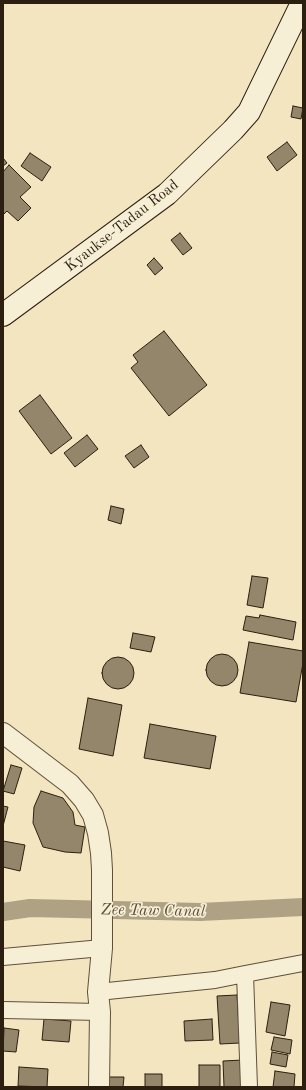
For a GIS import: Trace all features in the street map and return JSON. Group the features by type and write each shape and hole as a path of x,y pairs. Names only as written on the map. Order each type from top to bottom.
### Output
{"main road":[{"name":"Kyaukse-Tadau Road","path":"3,315 167,194 233,130 249,112 302,3"}],"street":[{"path":"3,733 70,784 84,800 93,815 98,833 102,870 102,939 98,992 100,1012 99,1087"},
{"path":"3,957 102,939"},
{"path":"98,992 215,980 303,963"},
{"path":"245,974 249,1087"},
{"path":"3,1010 100,1012"}],"building":[{"path":"293,106 303,108 301,119 291,117"},
{"path":"287,142 297,155 277,171 267,157"},
{"path":"30,153 51,167 42,181 21,166"},
{"path":"3,158 7,163 3,166"},
{"path":"9,165 31,187 20,197 31,208 18,221 7,211 3,215 3,172"},
{"path":"180,233 192,248 183,255 171,240"},
{"path":"154,258 163,268 155,275 147,265"},
{"path":"164,331 207,385 169,416 131,368 138,362 133,355"},
{"path":"40,395 72,438 51,454 19,411"},
{"path":"87,435 98,449 75,467 64,453"},
{"path":"141,445 149,457 134,468 125,456"},
{"path":"111,506 124,509 121,524 108,520"},
{"path":"252,576 268,578 263,608 247,605"},
{"path":"260,615 296,622 293,640 243,630 246,616 259,618"},
{"path":"133,633 155,637 151,652 130,648"},
{"path":"249,642 303,651 303,663 296,702 240,693"},
{"path":"219,654 225,654 234,658 238,670 234,682 225,686 219,686 210,682 206,673 206,667 210,658"},
{"path":"115,657 121,657 130,661 134,673 130,685 121,689 115,689 106,685 102,676 102,670 106,661"},
{"path":"88,698 122,705 113,756 79,749"},
{"path":"150,724 216,736 210,769 144,758"},
{"path":"11,765 22,768 14,794 3,791"},
{"path":"41,791 63,798 73,812 75,825 85,827 81,853 65,852 43,847 33,823 34,807"},
{"path":"3,806 8,807 3,826"},
{"path":"3,841 25,845 20,871 3,867"},
{"path":"237,995 240,1043 220,1044 217,996"},
{"path":"271,1002 290,1005 285,1036 266,1032"},
{"path":"44,1019 71,1021 69,1042 42,1040"},
{"path":"212,1019 213,1040 185,1041 184,1021"},
{"path":"4,1028 19,1030 16,1052 3,1051"},
{"path":"274,1037 292,1040 290,1054 271,1050"},
{"path":"272,1052 288,1055 286,1067 270,1064"},
{"path":"243,1060 243,1087 224,1087 223,1061"},
{"path":"199,1065 220,1065 220,1087 199,1087"},
{"path":"19,1067 48,1069 47,1087 18,1086"},
{"path":"275,1071 295,1074 294,1087 273,1087"},
{"path":"145,1074 162,1074 162,1087 145,1087"},
{"path":"109,1077 124,1077 123,1087 108,1087"}],"waterway":[{"name":"Zee Taw Canal","path":"3,912 30,908 200,912 303,907"}]}
